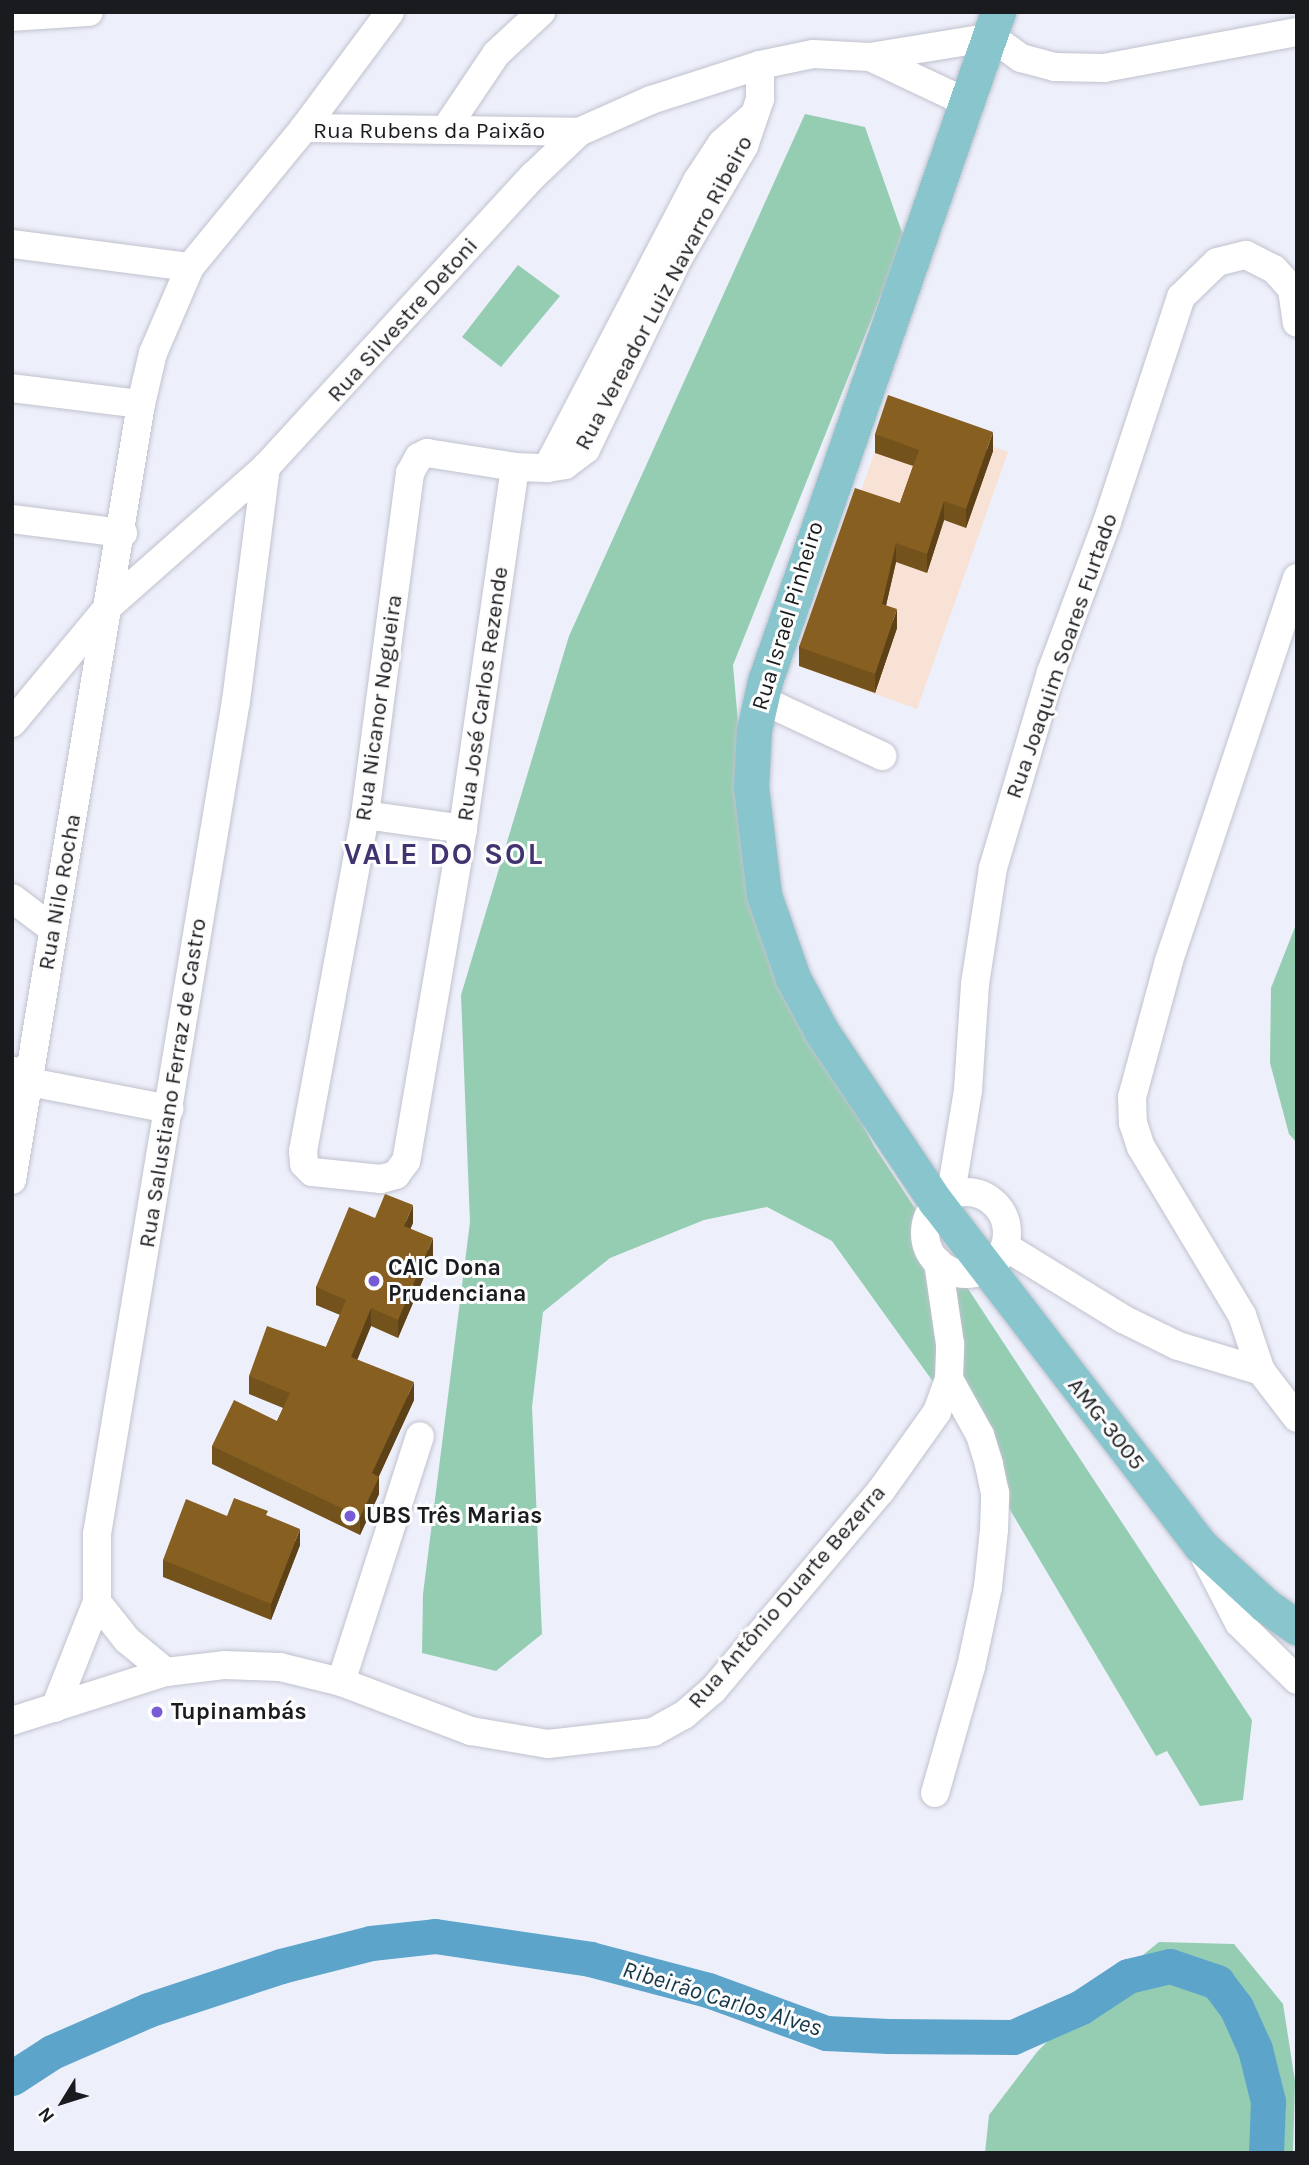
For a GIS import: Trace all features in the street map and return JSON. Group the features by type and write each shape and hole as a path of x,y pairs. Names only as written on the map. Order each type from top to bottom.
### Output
{"main road":[{"name":"Rua Israel Pinheiro","path":"944,1197 822,1032 793,978 764,895 751,787 760,699 793,591 970,104 995,25"},
{"name":"AMG-3005","path":"944,1197 996,1258 1200,1545 1265,1605 1297,1627"}],"street":[{"path":"12,17 89,12"},
{"path":"304,128 390,12"},
{"path":"447,127 496,54 541,12"},
{"path":"995,25 1021,58 1055,67 1104,68 1297,32"},
{"name":"Rua Silvestre Detoni","path":"12,723 110,605 266,467 533,176 579,132 651,100 760,65 813,54 870,57 995,25"},
{"name":"Rua Silvestre Detoni","path":"870,57 970,104"},
{"name":"Rua Vereador Luiz Navarro Ribeiro","path":"427,453 515,467 547,468 565,465 586,449 679,257 744,146 757,114 760,65"},
{"name":"Rua Rubens da Paixão","path":"110,605 141,404 157,341 190,267 304,128 447,127 579,132"},
{"path":"12,244 190,267"},
{"name":"Rua Joaquim Soares Furtado","path":"938,1262 925,1238 926,1224 944,1197 968,1090 975,984 993,868 1051,672 1107,522 1181,297 1217,262 1246,255 1274,269 1292,289 1297,323"},
{"path":"12,388 141,404"},
{"name":"Rua Nicanor Nogueira","path":"403,1168 381,1179 312,1172 304,1164 303,1151 365,815 410,473 419,457 427,453"},
{"name":"Rua Salustiano Ferraz de Castro","path":"97,1602 97,1534 236,701 266,467"},
{"name":"Rua José Carlos Rezende","path":"403,1168 463,829 515,467"},
{"path":"12,519 122,533"},
{"path":"1297,579 1169,961 1132,1097 1133,1123 1140,1147 1242,1315 1261,1371 1297,1418"},
{"name":"Rua Nilo Rocha","path":"12,1180 20,1075 53,929 110,605"},
{"path":"760,699 882,756"},
{"path":"365,815 463,829"},
{"path":"12,898 53,929"},
{"path":"20,1075 169,1109"},
{"path":"938,1262 963,1274 996,1258 1178,1346 1261,1371"},
{"name":"Rua Antônio Duarte Bezerra","path":"12,1721 166,1672 224,1665 280,1667 341,1682 471,1731 548,1744 653,1732 684,1715 713,1690 862,1513 937,1412 949,1380 948,1310 938,1262"},
{"path":"935,1793 971,1667 988,1587 994,1530 995,1493 989,1464 980,1435 949,1380"},
{"path":"341,1682 420,1436"},
{"path":"1200,1545 1239,1623 1297,1680"},
{"path":"55,1707 97,1602 127,1640 166,1672"}],"shaded area":[{"path":"890,409 1008,452 917,709 799,666"}],"green space":[{"path":"805,114 865,127 904,238 733,665 755,918 874,1146 1252,1720 1243,1800 1200,1806 1167,1751 1156,1756 939,1390 832,1241 767,1207 704,1220 610,1258 543,1312 532,1407 542,1634 496,1671 422,1653 423,1594 470,1222 461,995 569,636"},
{"path":"518,265 560,296 501,367 462,337"},
{"path":"1297,922 1297,1143 1289,1134 1270,1063 1271,988"},
{"path":"1159,1942 1234,1944 1283,2004 1295,2081 1293,2153 985,2153 989,2115 1037,2052 1091,1997"}],"building":[{"path":"888,395 993,432 966,509 944,501 927,554 896,543 882,604 897,609 875,674 799,647 855,488 900,503 919,450 875,434"},
{"path":"385,1194 413,1205 404,1226 433,1238 398,1320 371,1308 351,1357 414,1382 372,1473 379,1477 360,1517 212,1446 234,1400 277,1421 290,1393 249,1376 267,1326 326,1347 346,1300 316,1287 349,1207 375,1218"},
{"path":"234,1498 268,1511 266,1515 300,1529 271,1604 163,1560 186,1499 227,1516"}],"waterway":[{"name":"Ribeirão Carlos Alves","path":"12,2078 52,2052 148,2010 281,1966 371,1943 435,1936 590,1959 708,1990 826,2033 888,2036 1013,2037 1081,2007 1128,1976 1170,1966 1217,1982 1236,2007 1255,2049 1268,2101 1266,2153"}],"place":[{"name":"CAIC Dona Prudenciana","path":"374,1281"},
{"name":"UBS Três Marias","path":"350,1516"},
{"name":"Tupinambás","path":"157,1712"}],"district":[{"name":"VALE DO SOL","path":"444,854"}]}
